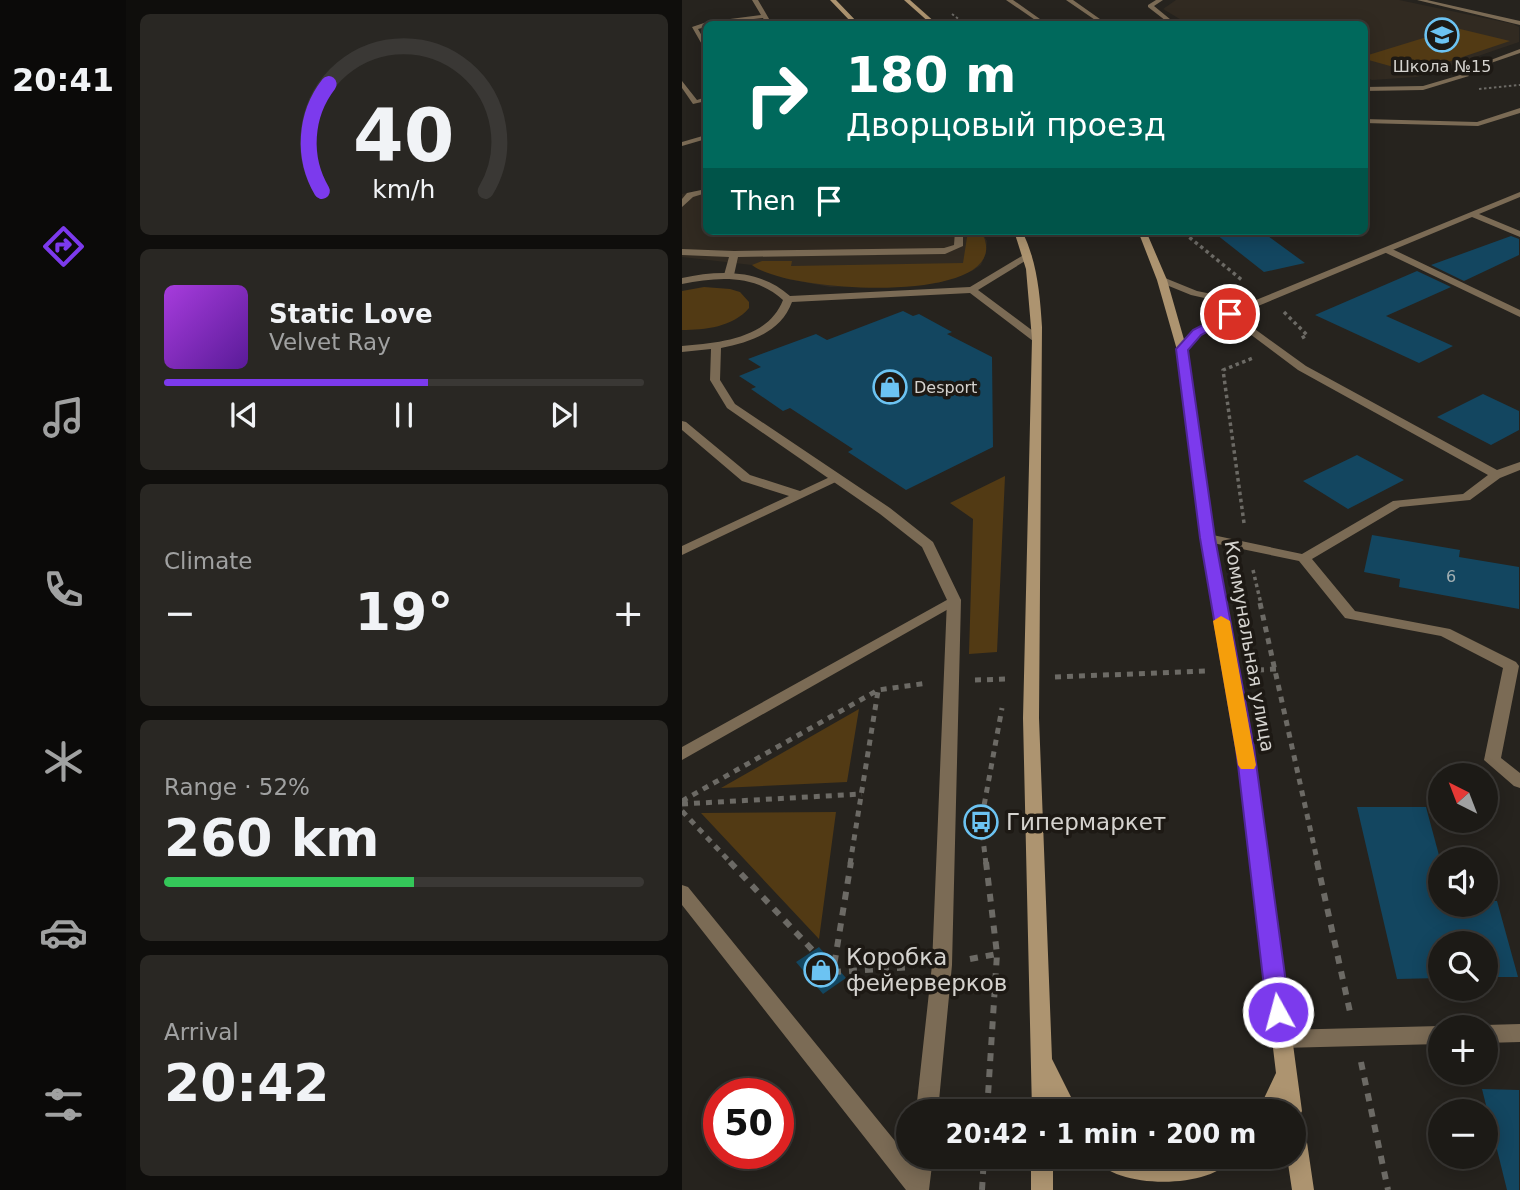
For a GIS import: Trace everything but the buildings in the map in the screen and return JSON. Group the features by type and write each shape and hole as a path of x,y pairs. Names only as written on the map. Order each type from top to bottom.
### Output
{"main road":[{"path":"834,0 853,21"},
{"path":"907,0 931,21"},
{"path":"1019,235 1027,256 1036,304 1037,340 1031,678 1043,1099"},
{"name":"Коммунальная улица","path":"1144,235 1162,280 1182,349 1208,538 1229,670 1245,748 1289,1099"},
{"path":"1043,1061 1061,1099"},
{"path":"1275,1099 1286,1074"},
{"path":"1042,1169 1042,1190"},
{"path":"1118,1169 1155,1181 1198,1175 1206,1169"},
{"path":"1300,1169 1303,1190"}],"street":[{"path":"755,0 767,21"},
{"path":"1009,0 1040,21"},
{"path":"1069,0 1100,21"},
{"path":"1160,0 1149,6 1169,21"},
{"path":"1420,0 1520,23"},
{"path":"728,21 764,16"},
{"path":"682,30 703,25"},
{"path":"694,28 703,42"},
{"path":"1483,64 1520,51"},
{"path":"1368,89 1423,88 1467,75"},
{"path":"682,83 695,103 703,100"},
{"path":"1368,121 1478,124 1520,110"},
{"path":"682,144 703,138"},
{"path":"682,204 690,195 703,192"},
{"path":"1182,349 1197,332 1230,314 1520,194"},
{"path":"1472,214 1520,234"},
{"path":"682,252 734,254 945,251 958,246 959,235"},
{"path":"1387,250 1520,314"},
{"path":"729,275 734,254"},
{"path":"788,299 972,290 1027,256"},
{"path":"682,281 729,275 755,278 777,287 788,299"},
{"path":"1162,280 1180,290 1210,299 1253,305"},
{"path":"972,290 1037,340"},
{"path":"682,349 715,346 763,331 786,312 788,299"},
{"path":"1230,314 1302,368 1496,475"},
{"path":"715,346 715,380 731,407 885,511 928,545 954,600 942,965 927,1099"},
{"path":"682,424 746,478 799,495"},
{"path":"1304,558 1397,504 1466,497 1496,475 1520,466"},
{"path":"682,551 836,478"},
{"path":"1208,538 1304,558 1349,615 1445,632 1515,663 1492,760 1520,782"},
{"path":"682,754 954,600"},
{"path":"682,892 918,1188"},
{"path":"1498,1034 1520,1033"},
{"path":"1281,1039 1428,1035"},
{"path":"918,1188 920,1169"}],"path":[{"path":"1187,235 1307,335 1223,370 1247,546 1388,1190"},
{"path":"1005,692 1008,665"},
{"path":"682,803 878,690 953,680 1276,669"},
{"path":"682,811 833,972 878,690"},
{"path":"988,1099 998,954 981,822 1003,705"},
{"path":"682,803 862,794"},
{"path":"982,1190 983,1169"}],"shaded area":[{"name":"Школа №15","path":"1176,0 1399,0 1513,24 1519,27 1519,42 1417,77 1372,80 1368,78 1368,21 1183,21 1163,9"},
{"path":"1456,28 1510,41 1415,73 1368,60 1368,55"},
{"path":"703,190 703,235 983,235 987,241 986,253 981,265 972,271 938,283 830,287 787,279 752,265 682,257 682,194"},
{"path":"967,235 982,235 985,255 968,272 937,283 851,287 809,283 774,275 752,265 762,261 792,261 791,266 963,263"},
{"path":"704,287 740,292 749,302 749,308 727,323 709,328 682,330 682,291"},
{"path":"1005,476 997,652 969,654 973,519 950,503"},
{"path":"859,709 847,782 721,788"},
{"path":"836,812 819,939 701,813"}],"slow traffic":[{"path":"1221,621 1247,765"}],"place":[{"name":"Школа №15","path":"1442,35"},
{"name":"Desport","path":"890,387"},
{"name":"Гипермаркет","path":"981,822"},
{"name":"Коробка фейерверков","path":"821,970"}],"route":[{"path":"1230,314 1197,332 1182,349 1208,538 1229,670 1245,748 1278,1012"}]}
